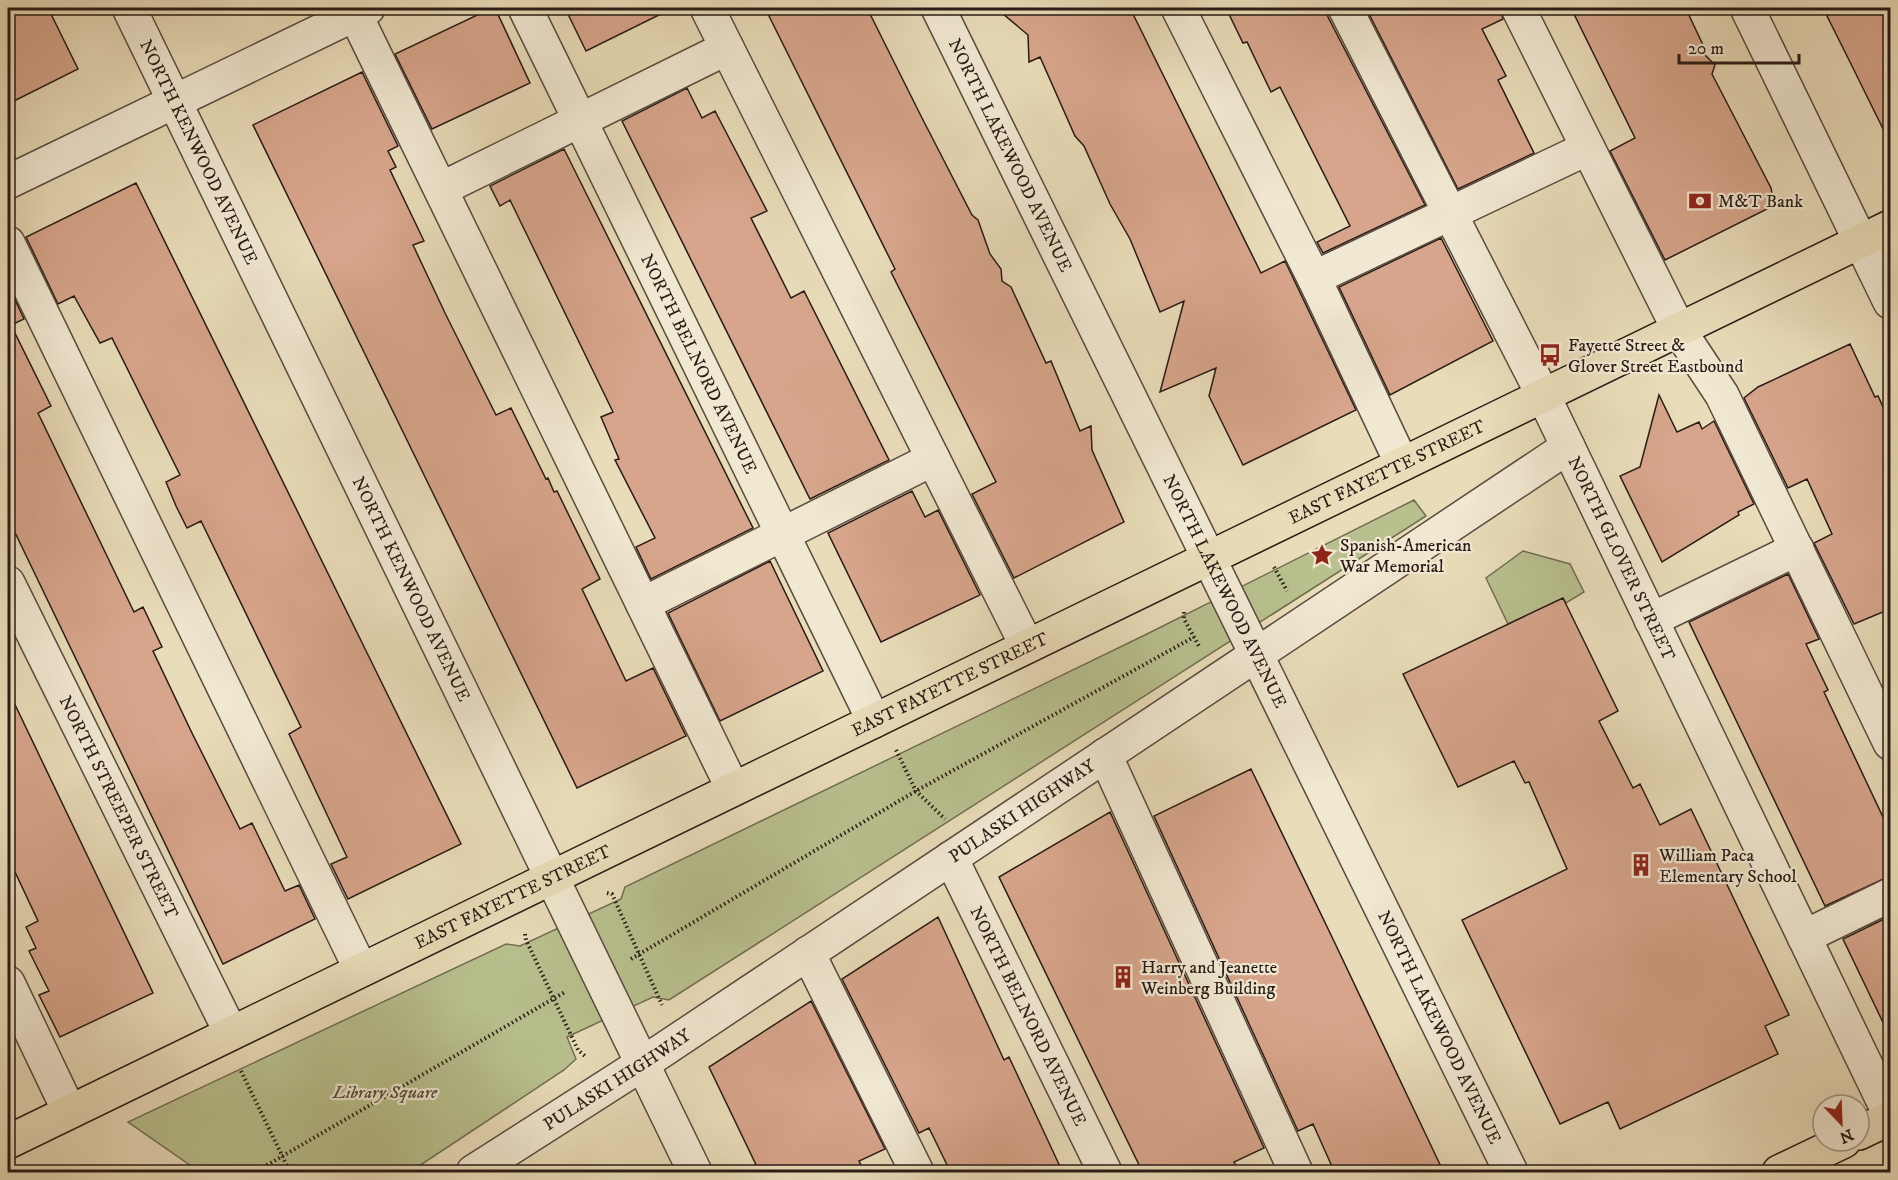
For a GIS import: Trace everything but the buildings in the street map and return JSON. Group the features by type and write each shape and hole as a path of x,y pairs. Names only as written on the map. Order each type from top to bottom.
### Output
{"main road":[{"name":"EAST FAYETTE STREET","path":"8,1142 1890,227"},
{"path":"1871,1127 1890,1116"},
{"path":"1779,1173 1820,1153"}],"street":[{"name":"NORTH KENWOOD AVENUE","path":"129,8 695,1173"},
{"name":"NORTH BELNORD AVENUE","path":"525,8 874,721"},
{"path":"706,8 1027,646"},
{"name":"NORTH LAKEWOOD AVENUE","path":"938,8 1511,1173"},
{"path":"1178,8 1314,279 1402,464"},
{"name":"NORTH GLOVER STREET","path":"1345,8 1544,397 1890,1116"},
{"path":"1518,8 1679,330 1722,395 1890,743"},
{"path":"1746,8 1890,302"},
{"path":"8,182 358,10 441,189 734,789"},
{"path":"441,189 727,48"},
{"path":"1314,279 1588,148"},
{"path":"8,243 361,970"},
{"name":"PULASKI HIGHWAY","path":"474,1172 642,1064 1568,447"},
{"path":"643,604 933,459"},
{"path":"1651,620 1797,549"},
{"name":"NORTH STREEPER STREET","path":"8,583 231,1033"},
{"path":"1105,755 1296,1173"},
{"name":"NORTH BELNORD AVENUE","path":"951,858 1105,1173"},
{"path":"1804,937 1890,896"},
{"path":"808,953 917,1173"},
{"path":"8,983 69,1111"}],"path":[{"path":"1274,567 1291,600"},
{"path":"1184,619 1202,652"},
{"path":"255,1173 554,998 599,973 639,956 916,791 1194,637"},
{"path":"874,721 896,750 916,791 951,824"},
{"path":"606,893 612,894 639,956 663,1003 662,1012"},
{"path":"525,934 578,1050 589,1059"},
{"path":"231,1033 240,1070 290,1173"}],"green space":[{"name":"Library Square","path":"1414,500 1426,516 669,1000 653,997 567,1037 576,1059 564,1070 410,1172 200,1172 128,1122 506,944 520,946 621,899 625,887 1147,634"},
{"path":"1523,551 1570,564 1584,592 1566,603 1563,598 1508,624 1486,578"}],"place":[{"name":"M&T Bank","path":"1700,201"},
{"name":"Fayette Street & Glover Street Eastbound","path":"1550,355"},
{"name":"Spanish-American War Memorial","path":"1322,555"},
{"name":"William Paca Elementary School","path":"1641,865"},
{"name":"Harry and Jeanette Weinberg Building","path":"1123,977"}]}
